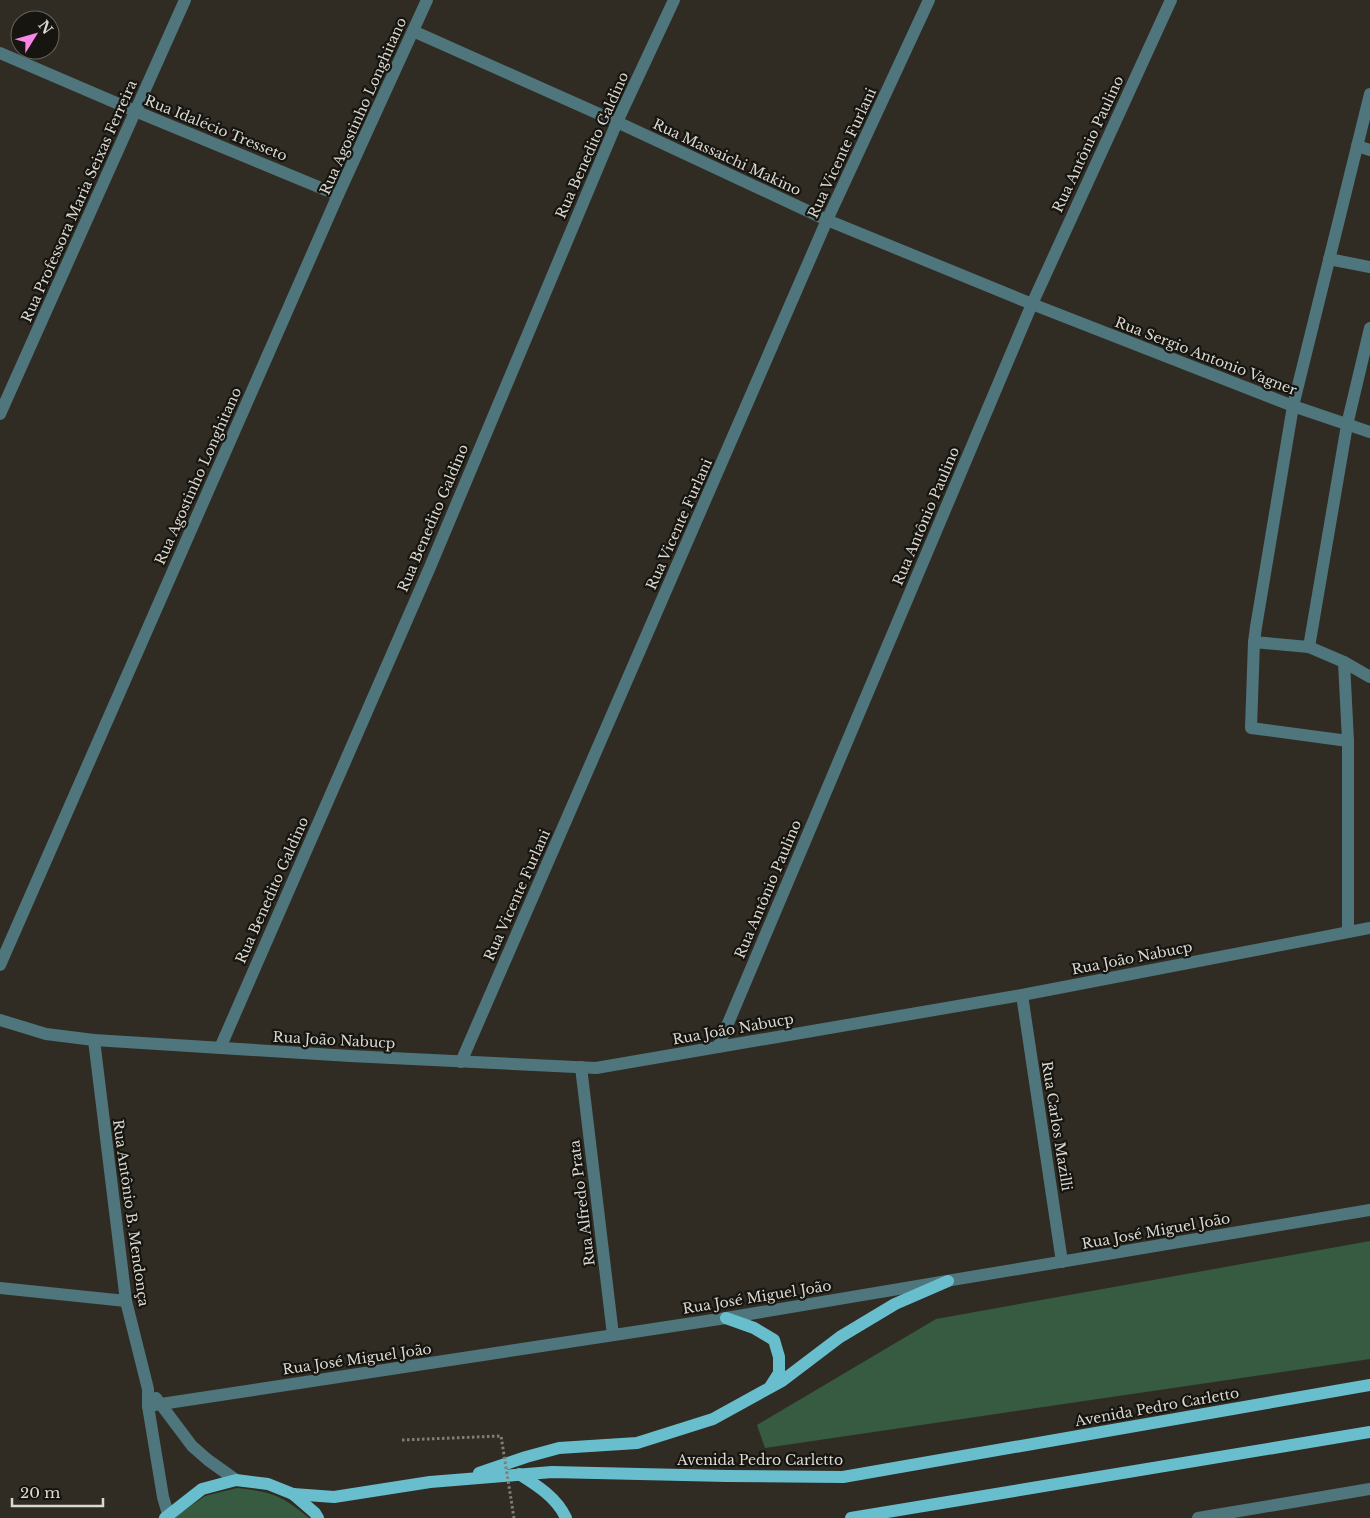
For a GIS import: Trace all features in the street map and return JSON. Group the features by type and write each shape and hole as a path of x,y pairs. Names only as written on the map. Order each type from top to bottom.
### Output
{"main road":[{"path":"458,1480 559,1448 637,1443 713,1419 782,1381 840,1337 895,1304 948,1281"},
{"path":"726,1318 754,1328 774,1340 778,1357 778,1372 769,1388"},
{"name":"Avenida Pedro Carletto","path":"293,1494 334,1498 430,1482 552,1472 843,1477 1370,1384"},
{"path":"851,1518 1370,1432"},
{"path":"520,1474 542,1489 562,1508 566,1518"},
{"path":"167,1516 202,1489 236,1480 268,1484 293,1494 318,1518"}],"street":[{"name":"Rua Professora Maria Seixas Ferreira","path":"0,414 185,0"},
{"name":"Rua Agostinho Longhitano","path":"0,965 338,195 427,0"},
{"name":"Rua Benedito Galdino","path":"220,1048 426,576 617,122 674,0"},
{"name":"Rua Vicente Furlani","path":"461,1062 827,220 929,0"},
{"name":"Rua Antônio Paulino","path":"718,1047 1032,304 1171,0"},
{"name":"Rua Massaichi Makino","path":"413,31 617,122 827,220 1032,304"},
{"name":"Rua Idalécio Tresseto","path":"0,53 338,195"},
{"path":"1348,741 1251,728 1254,642 1293,406 1370,94"},
{"path":"1357,146 1370,150"},
{"path":"1329,260 1370,267"},
{"name":"Rua Sergio Antonio Vagner","path":"1032,304 1293,406 1370,432"},
{"path":"1309,647 1347,425 1370,328"},
{"path":"1254,642 1309,647 1344,662 1370,677"},
{"path":"1344,662 1348,741 1348,932"},
{"name":"Rua João Nabucp","path":"0,1020 46,1034 94,1040 461,1062 596,1068 1022,995 1370,928"},
{"name":"Rua Carlos Mazilli","path":"1022,995 1062,1262"},
{"name":"Rua Antônio B. Mendonça","path":"94,1040 126,1301 148,1389 154,1405 192,1446 236,1480"},
{"name":"Rua Alfredo Prata","path":"581,1067 613,1336"},
{"name":"Rua José Miguel João","path":"154,1405 726,1318 1370,1210"},
{"path":"0,1288 126,1301"},
{"path":"154,1405 163,1497 167,1516"},
{"path":"1198,1518 1370,1489"}],"path":[{"path":"402,1440 501,1436 514,1518"}],"green space":[{"path":"1370,1241 1370,1359 765,1448 757,1425 936,1319"},
{"path":"237,1488 260,1491 276,1496 291,1504 309,1518 175,1518 205,1496"}]}
